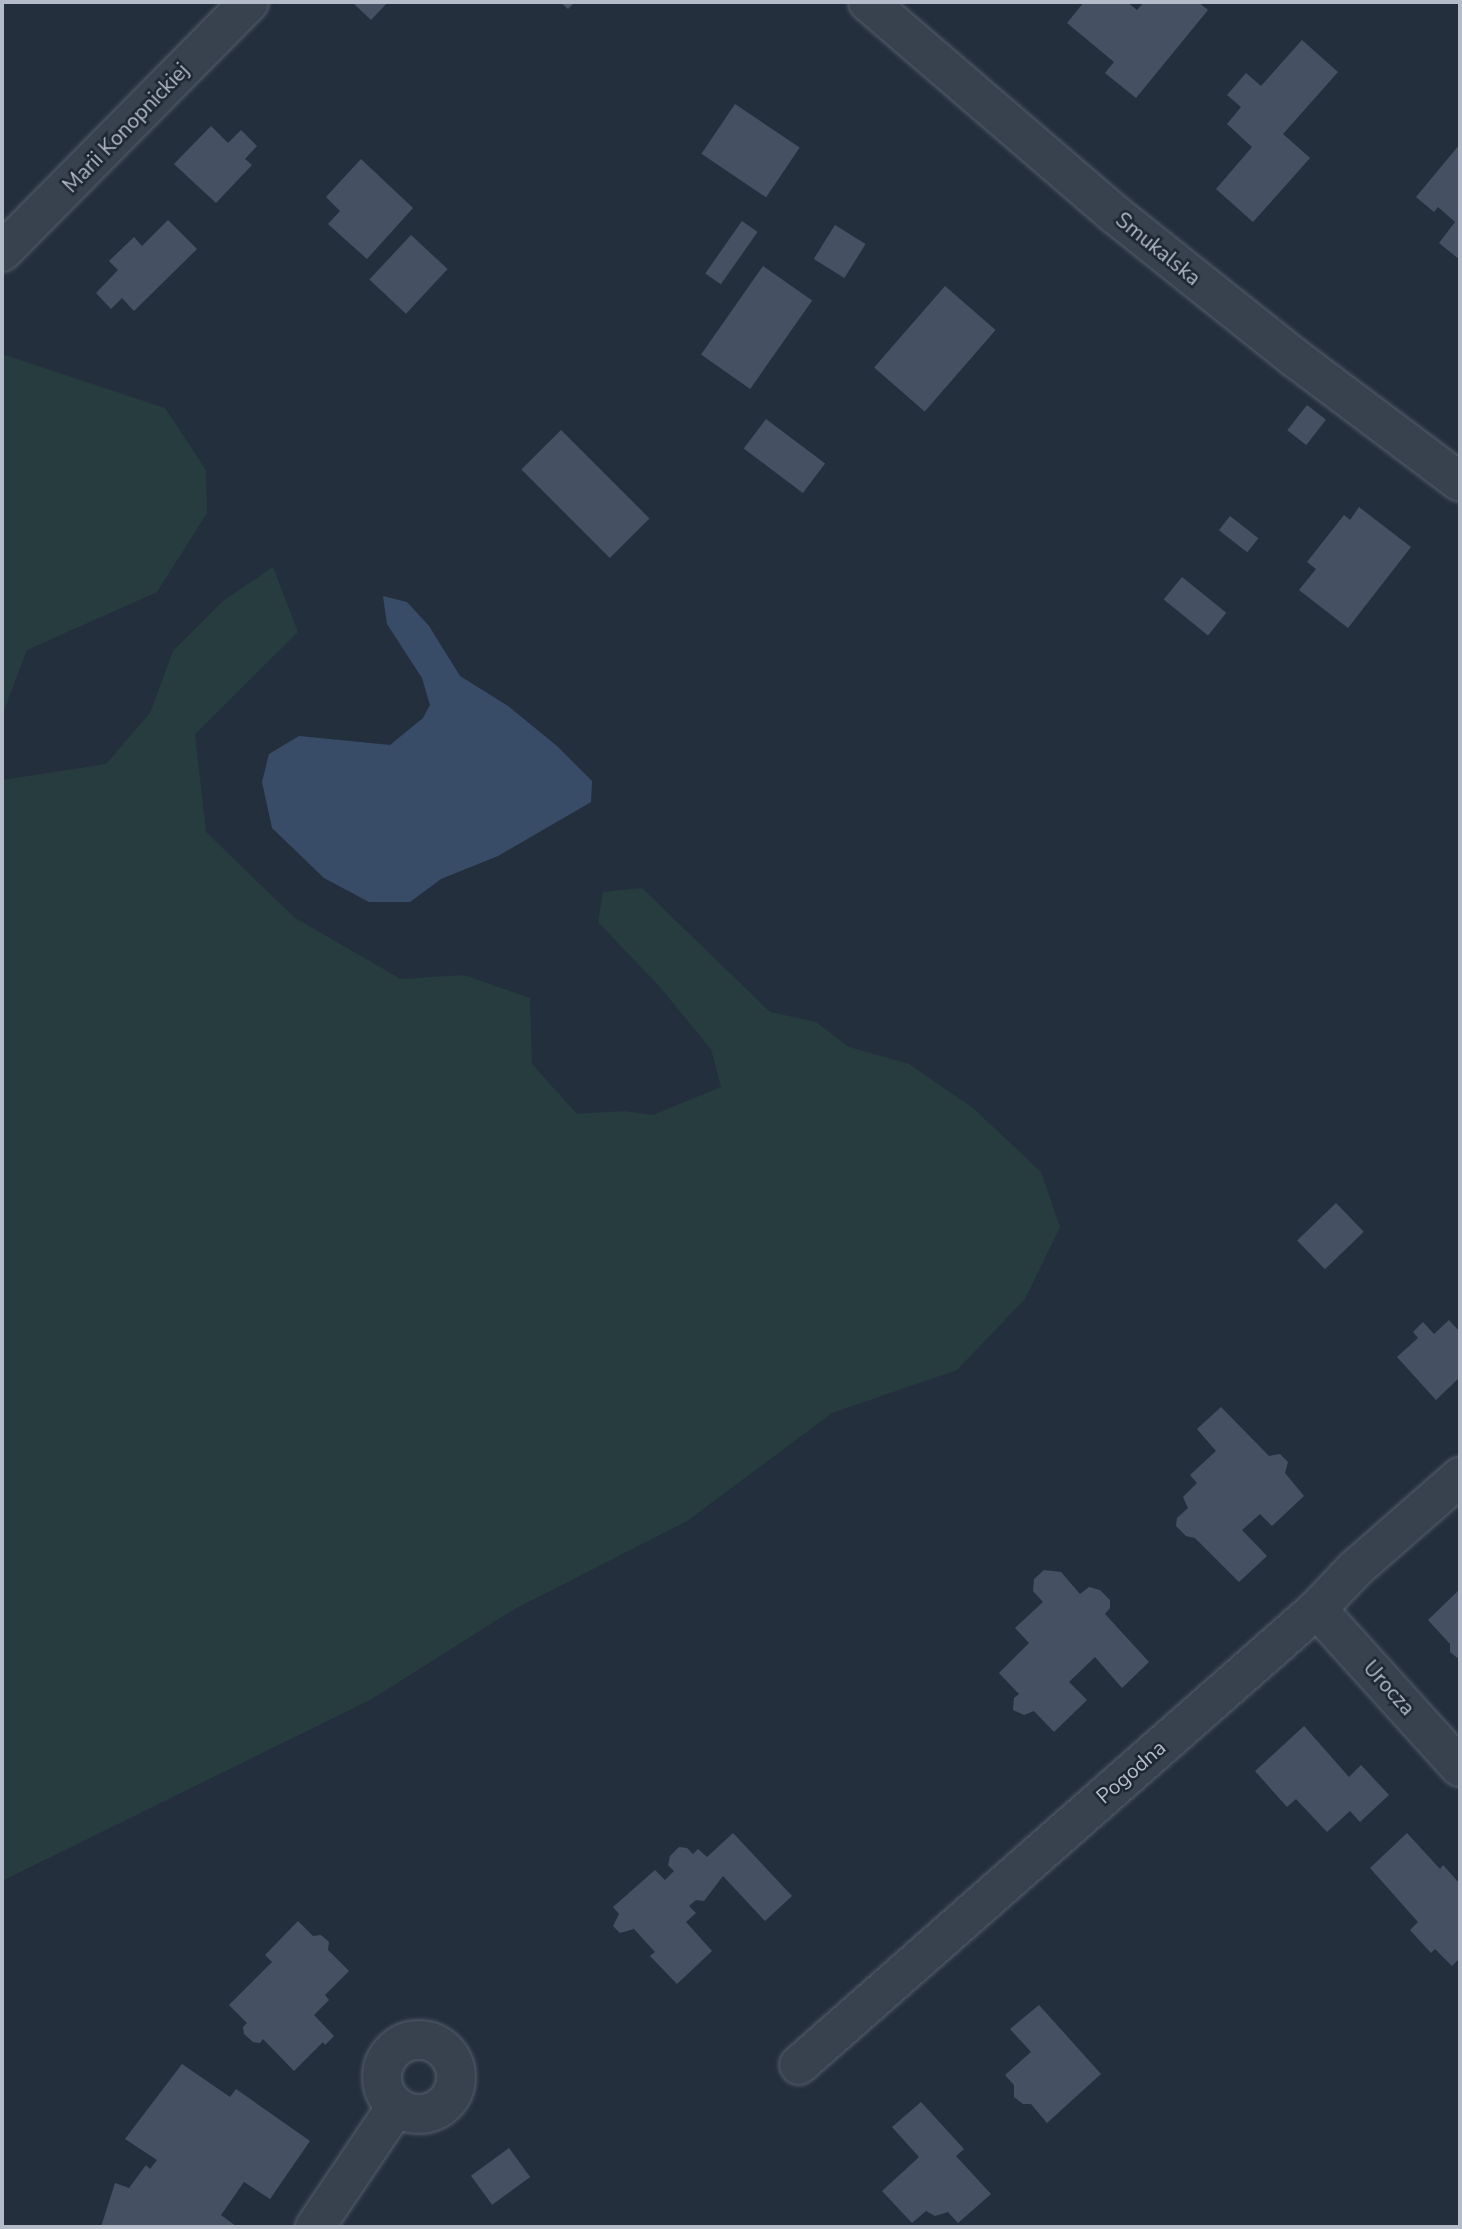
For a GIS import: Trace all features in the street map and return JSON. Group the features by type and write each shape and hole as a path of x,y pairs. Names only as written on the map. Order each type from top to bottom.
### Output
{"street":[{"name":"Marii Konopnickiej","path":"2,252 248,2"},
{"name":"Smukalska","path":"867,2 1117,216 1295,358 1460,482"},
{"name":"Pogodna","path":"799,2065 1317,1609 1354,1569 1460,1476"},
{"name":"Urocza","path":"1317,1609 1460,1767"},
{"path":"316,2227 396,2107"}],"green space":[{"path":"2,354 165,408 206,470 207,513 157,592 27,650 2,715"},
{"path":"273,567 298,632 195,734 206,832 295,918 401,979 464,975 530,998 532,1064 577,1114 623,1111 653,1115 721,1087 711,1049 659,986 598,922 603,892 642,888 770,1012 816,1022 849,1047 909,1064 973,1108 1041,1172 1060,1227 1025,1299 957,1370 832,1413 687,1521 511,1611 372,1699 2,1881 2,780 106,764 150,713 173,651 223,601"}],"water":[{"path":"383,596 407,602 429,626 460,676 508,706 557,746 592,781 591,802 498,856 441,879 410,902 369,902 324,878 272,828 262,782 269,754 299,736 390,745 423,718 430,705 422,678 387,624"}],"building":[{"path":"352,2 388,2 371,20"},
{"path":"560,2 575,2 568,9"},
{"path":"1084,2 1127,2 1137,10 1144,2 1198,2 1208,10 1136,98 1105,73 1114,62 1067,23"},
{"path":"1302,40 1338,72 1283,134 1310,158 1253,222 1216,189 1252,147 1227,124 1241,107 1227,95 1246,73 1261,86"},
{"path":"735,104 800,148 766,197 701,154"},
{"path":"211,126 228,143 241,130 257,146 245,159 252,165 216,203 174,164"},
{"path":"1460,144 1460,260 1439,243 1455,222 1438,207 1434,212 1416,197"},
{"path":"361,159 413,208 367,259 328,224 340,211 326,197"},
{"path":"168,220 197,249 134,311 122,298 111,309 96,293 118,270 109,261 134,237 142,246"},
{"path":"742,221 758,232 721,284 705,273"},
{"path":"835,225 866,244 844,278 814,259"},
{"path":"411,235 448,269 406,314 369,280"},
{"path":"763,266 812,300 750,389 701,354"},
{"path":"945,286 996,330 925,411 874,368"},
{"path":"1307,405 1326,420 1306,445 1287,430"},
{"path":"766,419 825,464 803,493 744,449"},
{"path":"561,430 649,518 610,558 521,470"},
{"path":"1359,507 1411,547 1348,628 1299,590 1316,569 1307,562 1344,515 1350,520"},
{"path":"1230,516 1258,538 1247,552 1219,530"},
{"path":"1182,577 1226,613 1208,635 1164,600"},
{"path":"1336,1203 1364,1232 1325,1269 1297,1241"},
{"path":"1449,1320 1460,1332 1460,1377 1436,1400 1397,1357 1418,1338 1413,1332 1423,1322 1434,1334"},
{"path":"1221,1407 1269,1456 1280,1454 1288,1462 1285,1473 1304,1496 1272,1526 1260,1514 1242,1530 1267,1556 1239,1582 1195,1538 1186,1536 1176,1526 1177,1518 1188,1508 1183,1497 1197,1483 1190,1475 1216,1451 1197,1429"},
{"path":"1044,1570 1061,1572 1080,1594 1089,1587 1100,1590 1110,1600 1110,1608 1105,1614 1149,1662 1122,1688 1095,1657 1069,1682 1087,1700 1054,1732 1034,1711 1024,1715 1013,1710 1014,1698 1019,1694 999,1673 1029,1643 1015,1628 1043,1602 1033,1591 1034,1579"},
{"path":"1460,1589 1460,1660 1450,1652 1450,1644 1428,1620"},
{"path":"1304,1726 1349,1777 1361,1765 1389,1795 1360,1822 1350,1811 1327,1832 1296,1799 1287,1807 1255,1771"},
{"path":"733,1833 792,1896 765,1921 723,1876 704,1901 696,1900 689,1906 696,1913 686,1922 712,1951 677,1984 650,1956 655,1952 634,1929 620,1933 613,1926 619,1914 613,1907 655,1870 665,1880 674,1871 668,1865 670,1856 679,1847 687,1848 693,1854 698,1849 707,1857"},
{"path":"1407,1833 1440,1869 1443,1865 1460,1884 1460,1958 1452,1966 1435,1949 1431,1953 1410,1930 1418,1922 1370,1868"},
{"path":"298,1921 313,1936 321,1935 329,1942 328,1950 349,1971 325,1995 329,2000 314,2015 334,2036 325,2045 323,2042 294,2071 263,2039 260,2043 253,2042 244,2034 243,2027 247,2023 229,2005 272,1962 265,1955"},
{"path":"1039,2005 1101,2074 1047,2123 1031,2104 1023,2104 1014,2097 1014,2085 1005,2075 1031,2052 1010,2029"},
{"path":"182,2064 230,2097 236,2089 310,2141 270,2199 244,2182 221,2215 237,2227 101,2227 115,2183 129,2188 146,2165 150,2169 157,2160 125,2139"},
{"path":"921,2102 964,2149 956,2156 991,2194 958,2223 948,2212 935,2216 926,2211 912,2223 882,2191 919,2157 892,2127"},
{"path":"509,2148 530,2177 492,2205 471,2176"}]}
